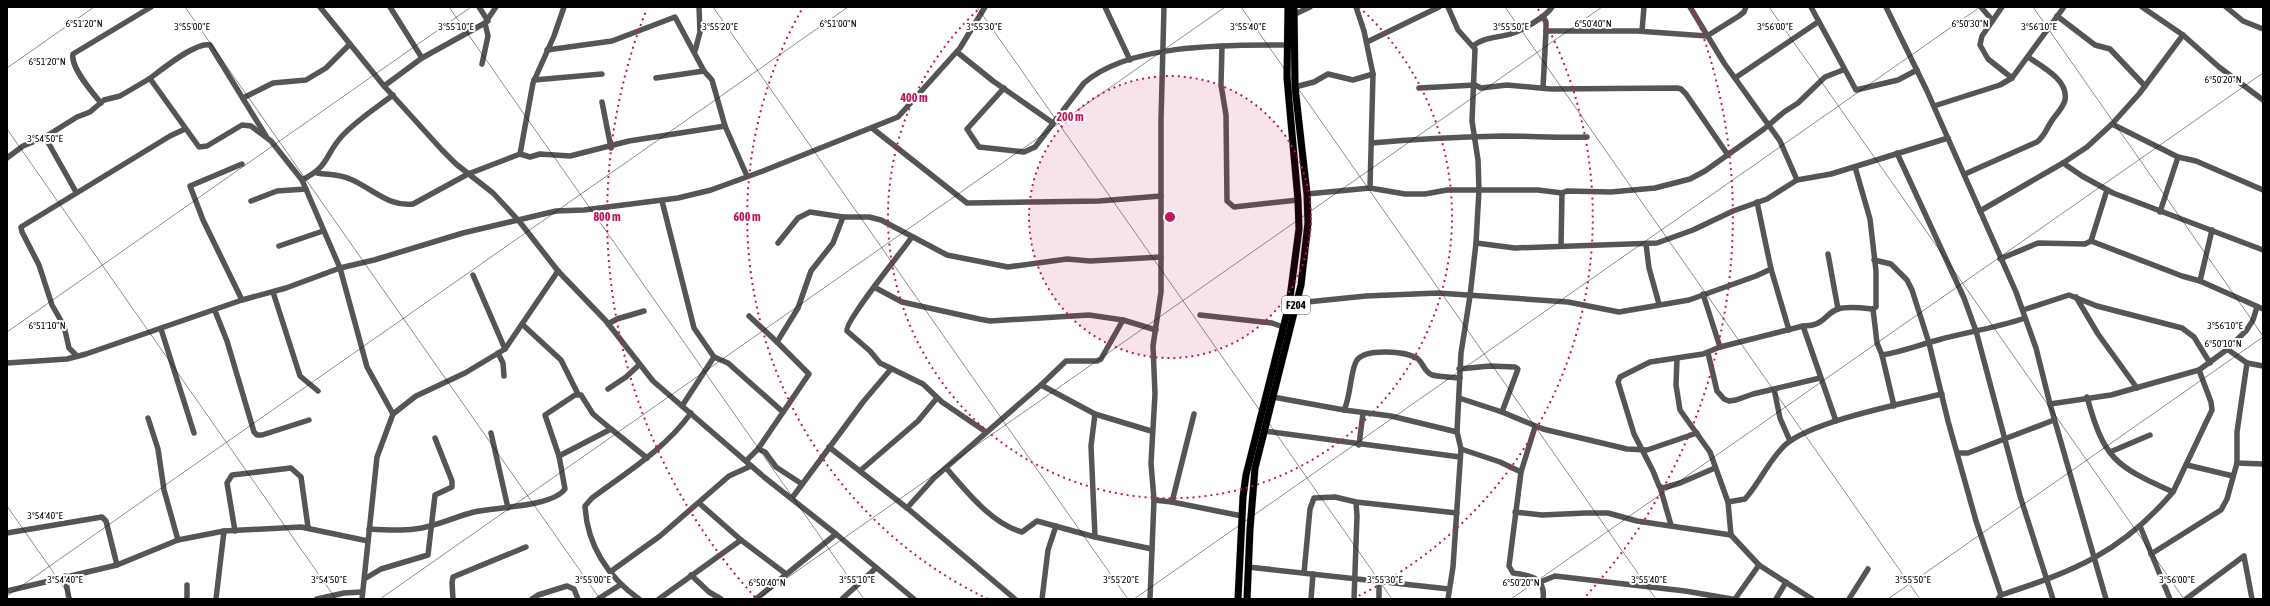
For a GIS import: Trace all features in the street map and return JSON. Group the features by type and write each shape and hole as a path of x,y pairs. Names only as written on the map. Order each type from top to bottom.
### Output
{"main road":[{"name":"F204","path":"1238,599 1242,516 1249,458 1293,283 1299,229 1298,200 1287,78 1288,7"},
{"name":"F204","path":"1247,599 1256,468 1297,303 1304,267 1308,223 1307,194 1295,87 1294,7"}],"street":[{"path":"101,103 79,73 74,62 73,54 152,7"},
{"path":"320,7 384,86 442,150 468,174 493,193 519,221 558,271 608,324 639,365 658,386 751,466 914,599"},
{"path":"479,7 487,22 488,36 482,64"},
{"path":"384,86 422,58 487,22 496,7"},
{"path":"520,154 534,80 564,7"},
{"path":"695,51 700,32 700,7"},
{"path":"7,363 77,356 215,311 242,300 273,292 340,268 374,260 463,233 519,221 556,211 584,210 662,201 693,195 747,176 898,117 957,52 985,7"},
{"path":"1105,7 1130,60"},
{"path":"1150,599 1154,500 1152,431 1155,394 1153,346 1161,292 1164,7"},
{"path":"1294,15 1310,7"},
{"path":"1356,7 1367,42 1373,74 1370,188"},
{"path":"1367,42 1439,7"},
{"path":"1448,7 1461,34 1473,46 1474,85 1472,121 1475,138 1479,190 1476,243 1460,369 1457,432 1461,449 1457,513 1448,599"},
{"path":"1473,46 1478,42 1511,34 1543,17 1553,7"},
{"path":"1642,31 1644,7"},
{"path":"1690,7 1707,36 1780,142 1797,180"},
{"path":"1546,31 1642,31 1707,36 1739,16 1744,12 1746,7"},
{"path":"1810,7 1843,70 1858,91 1898,80 1917,70"},
{"path":"1886,7 1934,106 2023,310 2036,348 2054,420 2106,599"},
{"path":"1981,7 1992,20"},
{"path":"2002,7 1980,40 1981,48 1988,59 2012,78"},
{"path":"1934,106 2000,85 2012,78 2064,7"},
{"path":"2142,7 2183,35 2219,67 2263,100"},
{"path":"2226,7 2243,20 2263,29"},
{"path":"393,8 422,58"},
{"path":"2057,16 2095,44 2110,49 2145,86"},
{"path":"547,50 612,42 675,17 686,41 695,51 704,71 712,80 725,126 747,176"},
{"path":"1543,17 1546,22 1543,88"},
{"path":"1735,78 1778,51 1818,22"},
{"path":"1980,211 2063,163 2087,147 2112,124 2145,86 2183,35"},
{"path":"7,158 23,146 45,137 77,117 90,112 101,103 120,96 149,80 171,62 207,44 210,45 267,138 302,180 340,268 367,367 393,414"},
{"path":"243,98 273,83 306,80 312,78 326,68 350,44"},
{"path":"1004,88 967,129 979,146 1029,151 1035,147 1054,123 1077,90 1092,76 1130,60 1163,50 1222,46 1287,45"},
{"path":"1222,46 1220,85 1226,115 1227,202 1234,207 1298,200"},
{"path":"957,52 1004,88 1054,123"},
{"path":"1964,174 2037,142 2042,138 2062,106 2065,94 2058,81 2052,74 2028,57"},
{"path":"1307,194 1370,188 1412,194 1447,190 1538,190 1562,193 1567,191 1611,192 1668,186 1705,172 1798,103 1825,77 1843,70"},
{"path":"656,78 704,71"},
{"path":"534,80 602,74"},
{"path":"1295,87 1314,82 1328,74 1353,80 1373,74"},
{"path":"149,80 152,80 196,144 203,148 242,125 251,126 267,138"},
{"path":"1418,88 1474,85 1482,88 1507,85 1543,88 1681,89 1728,155"},
{"path":"317,173 345,134 392,95"},
{"path":"602,102 611,148"},
{"path":"2112,124 2178,156 2196,161 2263,190"},
{"path":"302,180 317,173 333,174 350,179 383,198 405,205 414,204 468,174 520,154 530,157 540,154 570,156 611,148 629,141 725,126"},
{"path":"872,128 967,203 1099,201 1162,196"},
{"path":"77,356 69,348 64,326 52,305 39,265 21,230 21,227 76,192 185,129"},
{"path":"45,137 76,192"},
{"path":"1372,143 1416,138 1587,137"},
{"path":"1476,243 1515,248 1646,244 1675,237 1772,197 1797,180 1830,174 1948,138"},
{"path":"1897,153 1964,298 1976,331 2020,496 2053,599"},
{"path":"2160,212 2178,156"},
{"path":"2063,163 2107,190 2160,212 2263,250"},
{"path":"242,164 190,186 203,220 242,300"},
{"path":"1855,167 1870,219 1877,297 1876,306 1873,309 1874,332 1878,350 1882,355 1894,406"},
{"path":"251,201 278,191 306,189"},
{"path":"2000,259 2038,243 2085,244 2091,241 2107,190"},
{"path":"1561,246 1562,193"},
{"path":"662,201 681,271 691,319 698,333 714,357 728,363 783,412"},
{"path":"1757,202 1771,268 1789,330"},
{"path":"778,243 791,226 805,214 816,212 843,218 869,217 881,220 947,256 1008,267 1067,259 1090,261 1161,257"},
{"path":"777,342 798,308 811,271 833,243 843,218"},
{"path":"2200,281 2212,230"},
{"path":"279,246 323,231"},
{"path":"912,237 855,311 846,329 848,333 871,352 880,363 923,384 938,398 986,432"},
{"path":"2091,241 2182,276 2200,281 2263,309"},
{"path":"1646,244 1649,268 1659,304"},
{"path":"1828,254 1838,309"},
{"path":"1874,260 1891,264 1907,280 1929,343 1976,521 2000,597 2095,558 2116,546 2140,526 2173,492 2213,406 2199,370"},
{"path":"1297,303 1404,293 1568,302 1594,306 1612,312 1689,300 1756,276 1771,268"},
{"path":"362,599 362,592 366,578 369,529 377,457 393,414 416,396 460,376 505,349 558,271"},
{"path":"473,275 505,349"},
{"path":"874,287 902,302 990,321 1088,315 1123,320 1156,330"},
{"path":"273,292 300,376 318,391"},
{"path":"1703,294 1720,347"},
{"path":"2023,310 2061,296 2069,295 2104,308 2182,328 2194,337 2210,363"},
{"path":"2076,297 2098,334 2137,388"},
{"path":"2050,404 2086,397 2111,395 2199,370 2227,350 2253,320 2257,306"},
{"path":"1671,525 1660,487 1650,463 1642,451 1627,413 1618,382 1620,377 1650,362 1667,358 1677,359 1708,353 1720,347 1802,326 1812,326 1824,320 1838,309 1873,309"},
{"path":"608,324 616,319 644,310"},
{"path":"215,311 227,341 254,432 257,435 262,435 309,420"},
{"path":"1200,315 1272,323 1283,327"},
{"path":"746,461 758,449 809,374 749,316"},
{"path":"1882,355 1905,352 1929,343 1976,331 1991,329 2025,318"},
{"path":"907,508 934,478 947,469 986,432 1068,360 1099,360 1123,320"},
{"path":"522,324 561,360 578,394 581,395 593,414 647,458"},
{"path":"1802,326 1836,421"},
{"path":"161,329 194,433"},
{"path":"2227,350 2247,363 2263,366"},
{"path":"1344,410 1357,361 1364,354 1374,351 1414,357 1418,359 1423,368 1432,374 1460,378"},
{"path":"498,353 503,363 504,376"},
{"path":"1708,353 1715,385 1724,399 1736,400 1820,378"},
{"path":"682,406 714,357"},
{"path":"1677,359 1676,385 1680,410 1708,447 1728,502 1731,535"},
{"path":"2152,554 2221,510 2227,499 2237,463 2237,432 2247,363"},
{"path":"608,389 626,378 639,365"},
{"path":"1460,369 1490,366 1515,367 1518,369 1502,412"},
{"path":"792,498 829,447 891,369"},
{"path":"1041,385 1095,414 1152,431"},
{"path":"1774,389 1780,418 1790,441"},
{"path":"369,529 413,530 432,527 439,522 475,512 530,505 563,491 565,489 559,456 545,415 578,394"},
{"path":"1728,502 1745,499 1756,486 1770,464 1790,441 1806,432 1836,421 1942,394"},
{"path":"1273,397 1344,410 1392,416 1457,432"},
{"path":"2086,397 2098,435 2121,466 2173,492"},
{"path":"861,470 918,421 938,398"},
{"path":"1459,398 1502,412 1535,427 1619,448 1642,451 1697,433"},
{"path":"639,599 620,585 598,555 592,539 585,506 592,498 647,458 676,433 691,413"},
{"path":"1359,445 1363,413"},
{"path":"1095,414 1091,446 1095,537"},
{"path":"1172,502 1194,414"},
{"path":"148,418 158,449 164,490 178,540"},
{"path":"1958,453 1968,453 2054,420"},
{"path":"1535,427 1521,472 1508,566 1513,573 1533,577 1540,582 1543,588 1543,599"},
{"path":"559,456 611,429"},
{"path":"1265,431 1359,445 1460,457"},
{"path":"491,433 508,508"},
{"path":"2110,452 2150,435"},
{"path":"366,578 381,569 426,557 430,550 435,495 450,489 452,481 435,438"},
{"path":"829,447 861,470 1015,599"},
{"path":"758,449 765,452 776,468 802,484"},
{"path":"1461,449 1500,462 1521,472"},
{"path":"2237,463 2263,464"},
{"path":"2187,464 2233,476"},
{"path":"610,572 660,536 730,476 751,466"},
{"path":"235,531 227,483 229,479 232,475 276,468 291,468 301,477 308,527"},
{"path":"1660,487 1680,483 1715,468"},
{"path":"947,469 966,491 1010,528 1025,531 1035,521 1095,537 1152,548"},
{"path":"1304,573 1310,509 1314,498 1335,497 1356,502 1457,513"},
{"path":"1154,500 1172,502 1242,516"},
{"path":"1354,599 1357,516 1356,502"},
{"path":"699,503 741,540 786,574"},
{"path":"1515,512 1542,516 1586,512 1608,514 1637,522 1671,525 1731,535 1759,565 1812,599"},
{"path":"7,533 102,517 106,520 117,565"},
{"path":"1042,599 1048,550 1056,526"},
{"path":"2140,526 2170,599"},
{"path":"7,591 64,576 117,565 178,540 224,531 308,527 368,541"},
{"path":"216,599 224,531"},
{"path":"756,599 836,534"},
{"path":"659,599 741,540"},
{"path":"453,599 453,577 526,547"},
{"path":"2186,599 2244,556 2252,599"},
{"path":"1540,582 1555,576 1685,591 1734,599 1759,565"},
{"path":"1248,567 1449,589"},
{"path":"842,599 876,568"},
{"path":"1849,599 1868,569"},
{"path":"1311,599 1313,574"},
{"path":"691,575 709,592 721,599"},
{"path":"64,576 69,599"},
{"path":"1379,581 1379,599"},
{"path":"1776,599 1786,582"},
{"path":"187,585 187,599"},
{"path":"598,599 620,585"},
{"path":"532,599 538,595 567,586 574,589 578,599"},
{"path":"318,599 344,593 362,592"}]}
